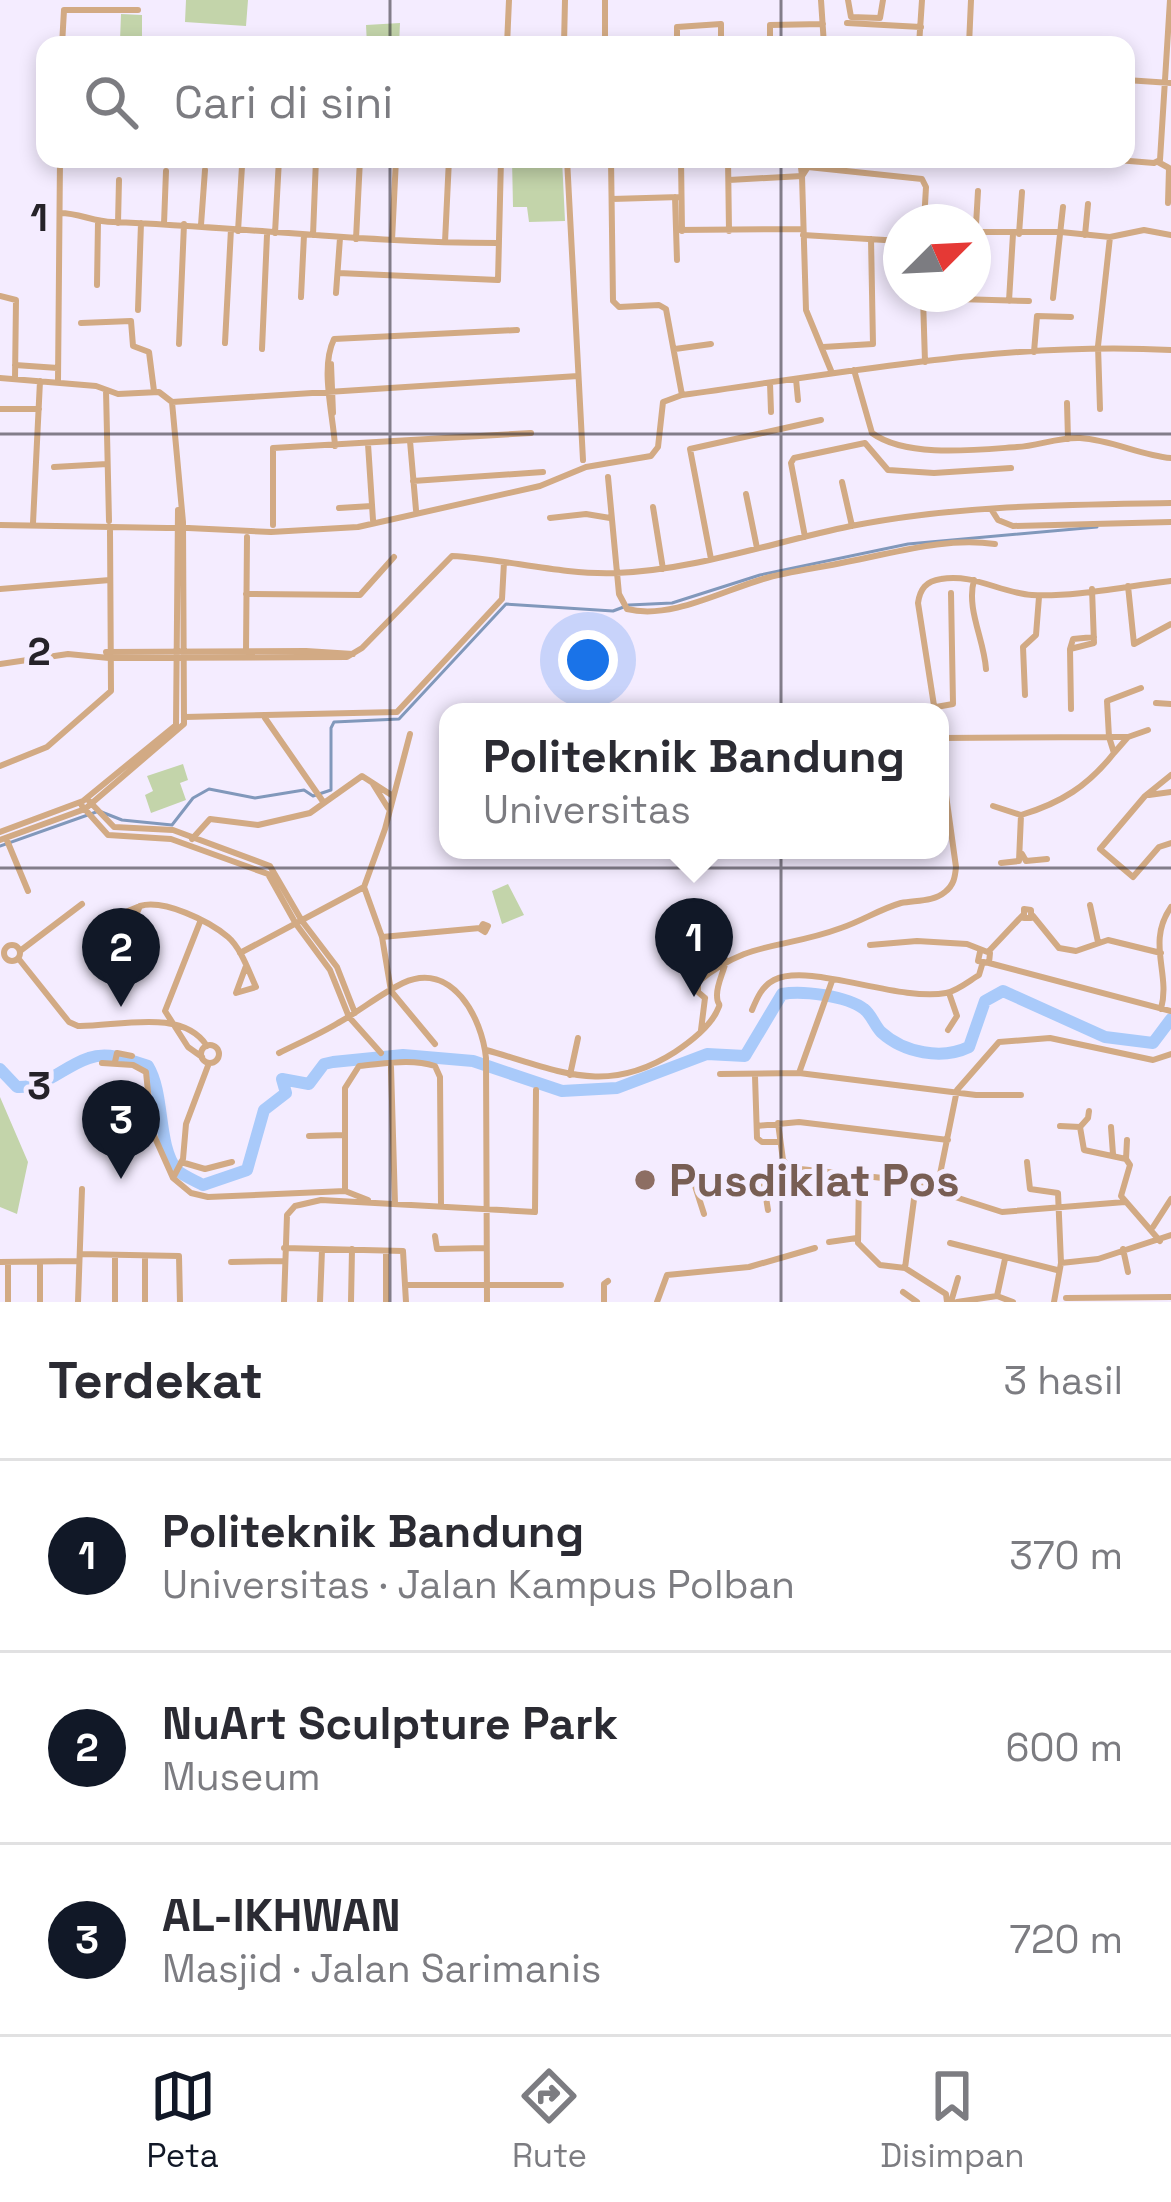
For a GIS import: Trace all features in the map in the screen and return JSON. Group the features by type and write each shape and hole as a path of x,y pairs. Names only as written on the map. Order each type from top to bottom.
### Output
{"street":[{"path":"507,36 509,0"},
{"path":"564,36 566,0"},
{"path":"605,0 605,36"},
{"path":"821,0 824,36"},
{"path":"848,0 850,16 880,18 883,0"},
{"path":"920,36 922,0"},
{"path":"969,36 971,0"},
{"path":"1159,162 1168,83 1170,0"},
{"path":"63,36 64,10 138,10"},
{"path":"848,23 921,27"},
{"path":"770,36 770,25 823,24"},
{"path":"677,36 677,27 721,25 721,36"},
{"path":"1135,81 1168,83"},
{"path":"1135,161 1159,162 1169,168 1168,203"},
{"path":"58,382 60,168"},
{"path":"225,343 242,168"},
{"path":"262,349 278,168"},
{"path":"301,297 315,168"},
{"path":"356,238 360,168"},
{"path":"392,241 396,168"},
{"path":"445,242 449,168"},
{"path":"338,273 494,282 499,275 501,168"},
{"path":"567,168 584,460"},
{"path":"611,168 614,301 623,308 664,307 682,395"},
{"path":"677,260 680,168"},
{"path":"728,168 729,231"},
{"path":"801,168 806,310 832,374"},
{"path":"802,176 807,168"},
{"path":"845,168 922,179 925,204"},
{"path":"164,224 166,170"},
{"path":"201,225 205,170"},
{"path":"729,180 802,176"},
{"path":"118,223 119,180"},
{"path":"977,204 978,190"},
{"path":"1009,301 1022,193"},
{"path":"612,199 678,197"},
{"path":"1085,235 1088,204"},
{"path":"1053,298 1063,206"},
{"path":"60,213 98,222 201,225 271,235 498,243"},
{"path":"97,285 98,222"},
{"path":"138,310 141,224"},
{"path":"178,344 184,224"},
{"path":"991,233 1109,237 1144,230 1171,236"},
{"path":"679,231 802,232 883,240"},
{"path":"1100,410 1098,346 1109,237"},
{"path":"336,293 340,238"},
{"path":"823,347 873,344 871,239"},
{"path":"0,296 15,297 15,380"},
{"path":"991,299 1029,302"},
{"path":"923,312 925,362"},
{"path":"1034,352 1038,315 1071,317"},
{"path":"81,323 131,320 133,346 149,352 154,391"},
{"path":"335,446 330,344 334,339 517,330"},
{"path":"675,349 711,344"},
{"path":"0,525 271,532 358,527 540,486 586,467 649,457 658,447 663,402 682,395 854,370 1098,346 1171,350"},
{"path":"15,365 58,368"},
{"path":"854,370 872,433 894,445 915,450 1021,447 1068,439 1101,441 1171,458"},
{"path":"0,378 58,382 118,394 154,391 172,402 578,376"},
{"path":"796,379 798,400"},
{"path":"33,523 40,381"},
{"path":"770,383 771,412"},
{"path":"106,390 109,521"},
{"path":"28,891 2,837 86,804 182,717 179,506 172,402"},
{"path":"1067,403 1068,439"},
{"path":"0,409 38,409"},
{"path":"711,559 690,449 821,420"},
{"path":"273,524 271,450 531,433"},
{"path":"410,441 416,510"},
{"path":"806,537 791,463 794,458 865,443 883,467 919,472 1010,468"},
{"path":"368,444 373,520"},
{"path":"54,466 107,464"},
{"path":"413,482 543,472"},
{"path":"608,477 616,573 627,608 652,611 768,577 917,547 972,541 995,544"},
{"path":"842,482 852,526"},
{"path":"746,494 757,548"},
{"path":"0,664 53,655 353,654 452,556 616,573 663,569 934,512 1171,503"},
{"path":"339,508 372,506"},
{"path":"653,508 663,569"},
{"path":"991,509 998,520 1013,526 1171,522"},
{"path":"550,518 586,514 610,518"},
{"path":"0,766 47,747 107,696 112,684 110,531"},
{"path":"246,651 247,537"},
{"path":"246,594 360,595 394,557"},
{"path":"182,717 397,712 502,599 504,562"},
{"path":"934,703 918,603 920,591 937,579 974,580 1015,594 1039,596 1171,581"},
{"path":"0,589 110,580"},
{"path":"974,580 971,603 986,669"},
{"path":"1128,586 1134,644 1171,624"},
{"path":"1071,709 1070,649 1073,639 1094,637 1093,590"},
{"path":"949,705 953,704 951,593"},
{"path":"1025,695 1023,647 1036,635 1039,596"},
{"path":"227,655 246,651 264,655"},
{"path":"1114,753 1107,699 1141,688"},
{"path":"1156,703 1171,704"},
{"path":"264,716 324,803"},
{"path":"949,738 1128,737 1148,730"},
{"path":"410,734 364,887 382,938 391,991 435,1044"},
{"path":"993,806 1021,814 1053,806 1073,793 1128,737"},
{"path":"1171,775 1145,796 1100,849 1133,877 1160,848 1171,844"},
{"path":"190,841 210,819 258,825 310,813 356,778 371,781 393,796"},
{"path":"371,781 390,810"},
{"path":"1145,796 1171,792"},
{"path":"86,804 108,835 190,841 268,874 330,970 357,1024 381,1053"},
{"path":"1001,863 1018,862 1021,814"},
{"path":"486,1054 570,1075 615,1077 682,1048 717,1012 714,979 726,959 841,928 873,912 947,891 956,867 949,817"},
{"path":"1020,844 1025,861 1047,859"},
{"path":"239,954 364,887"},
{"path":"125,940 140,906 158,903 231,939 246,966"},
{"path":"2,954 9,960 19,955 82,904"},
{"path":"1090,905 1098,942"},
{"path":"1161,953 1122,942 1098,942 1076,951 1058,948 1029,908 978,959 1165,1010 1171,973 1161,953 1160,931 1171,908"},
{"path":"19,955 69,1022 78,1026 170,1022 201,1037 219,1051 218,1059 205,1060 188,1047 170,1022 166,1005 200,922"},
{"path":"382,938 480,928"},
{"path":"870,945 917,940 968,944 984,952"},
{"path":"752,1010 763,989 778,978 802,974 909,993 949,993 979,975 986,964"},
{"path":"279,1053 423,978 452,988 474,1013 486,1054 487,1302"},
{"path":"701,1030 705,998 697,986 703,978 714,979"},
{"path":"799,1073 832,981"},
{"path":"949,993 957,1016 949,1030"},
{"path":"705,998 717,995"},
{"path":"570,1075 578,1038"},
{"path":"778,1123 784,1164 791,1168 940,1183 957,1090 1001,1041 1066,1040 1153,1060 1171,1054"},
{"path":"207,1046 186,1124 177,1170 179,1186 200,1196 345,1190 370,1203"},
{"path":"101,1063 132,1056"},
{"path":"116,1059 146,1072 152,1131 177,1170"},
{"path":"345,1190 345,1088 354,1070 365,1065 391,1067 400,1061 432,1064 439,1073 441,1207"},
{"path":"391,1067 395,1204"},
{"path":"720,1074 799,1073 976,1095 1021,1095"},
{"path":"755,1076 758,1140 780,1142"},
{"path":"284,1302 287,1215 295,1206 321,1200 535,1212 536,1090"},
{"path":"1089,1111 1080,1127 1084,1150 1126,1159 1130,1165 1119,1192 1160,1241"},
{"path":"757,1126 799,1122 947,1140"},
{"path":"1060,1126 1080,1127"},
{"path":"1111,1127 1113,1154"},
{"path":"309,1136 345,1135"},
{"path":"1126,1159 1127,1140"},
{"path":"177,1170 232,1162"},
{"path":"1027,1162 1030,1189 1058,1191 1059,1266 1054,1302"},
{"path":"688,1164 704,1214"},
{"path":"768,1164 764,1185 768,1210"},
{"path":"859,1178 856,1238 860,1247 880,1265 905,1268 952,1302"},
{"path":"905,1268 916,1184"},
{"path":"79,1302 82,1189"},
{"path":"952,1196 1002,1212 1125,1202"},
{"path":"1153,1227 1171,1199"},
{"path":"950,1243 1005,1259 1059,1266 1171,1235"},
{"path":"435,1236 437,1249 487,1248"},
{"path":"829,1242 856,1238"},
{"path":"657,1302 668,1275 749,1267 815,1248"},
{"path":"284,1249 405,1253 406,1302"},
{"path":"1123,1249 1128,1272"},
{"path":"320,1302 322,1250"},
{"path":"351,1302 352,1250"},
{"path":"386,1251 386,1302"},
{"path":"8,1302 4,1262 177,1256 180,1302"},
{"path":"115,1257 115,1302"},
{"path":"145,1257 146,1302"},
{"path":"998,1296 1005,1259"},
{"path":"231,1262 284,1261"},
{"path":"40,1262 40,1302"},
{"path":"952,1302 958,1278"},
{"path":"604,1302 608,1280"},
{"path":"406,1286 561,1285"},
{"path":"903,1292 917,1302"},
{"path":"952,1302 998,1296 1013,1302"},
{"path":"1066,1298 1171,1298"}],"green space":[{"path":"186,0 248,0 246,26 185,22"},
{"path":"121,14 142,15 142,36 120,36"},
{"path":"400,23 399,36 367,36 366,25"},
{"path":"512,168 562,168 565,221 529,222 527,207 513,207"},
{"path":"183,764 188,780 180,783 186,800 151,813 145,795 153,791 147,776"},
{"path":"508,884 524,915 502,924 492,891"},
{"path":"0,1097 28,1162 17,1214 0,1207"}],"waterway":[{"path":"0,846 99,811 122,820 172,825 193,798 209,789 255,798 304,790 313,796 331,790 334,722 399,719 506,604 613,611 629,605 672,603 760,575 908,544 1097,527"},
{"path":"0,1069 17,1087 46,1081 96,1056 148,1066 171,1160 180,1172 203,1185 247,1170 264,1110 286,1093 282,1079 309,1084 324,1064 333,1062 403,1055 473,1061 562,1091 617,1088 707,1054 745,1056 782,994 791,993 856,1004 890,1039 935,1054 969,1047 985,1001 1003,991 1105,1037 1153,1043 1171,1019"}],"place":[{"name":"Politeknik Bandung","path":"694,997"},
{"name":"NuArt Sculpture Park","path":"121,1007"},
{"name":"AL-IKHWAN","path":"121,1179"},
{"name":"Pusdiklat Pos","path":"645,1180"}]}
